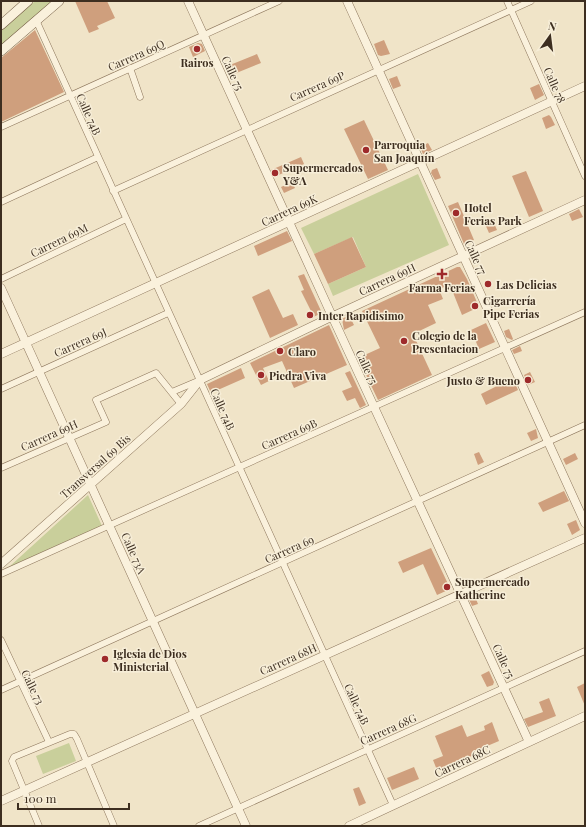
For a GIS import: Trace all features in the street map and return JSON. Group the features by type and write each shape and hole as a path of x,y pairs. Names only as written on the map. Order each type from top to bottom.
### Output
{"main road":[{"path":"1,25 28,1"},
{"path":"1,51 59,1"}],"street":[{"name":"Calle 75","path":"188,1 417,502 530,742"},
{"name":"Carrera 69Q","path":"1,127 279,1"},
{"name":"Calle 77","path":"347,1 585,523"},
{"name":"Calle 78","path":"507,1 585,176"},
{"name":"Carrera 69P","path":"113,191 531,1"},
{"name":"Calle 74B","path":"36,20 393,805"},
{"path":"130,68 140,96"},
{"name":"Carrera 69K","path":"1,354 585,86"},
{"path":"1,202 98,157"},
{"name":"Carrera 69H","path":"200,380 332,316 585,200"},
{"name":"Carrera 69M","path":"1,279 126,219"},
{"name":"Calle 73A","path":"1,288 246,826"},
{"name":"Carrera 69B","path":"1,574 585,312"},
{"name":"Carrera 69J","path":"1,389 168,313"},
{"name":"Carrera 69H","path":"1,468 106,422 96,400 156,373 172,392"},
{"path":"181,404 172,392 200,380"},
{"name":"Transversal 69 Bis","path":"1,564 181,404 200,380"},
{"name":"Carrera 69","path":"1,690 585,425"},
{"name":"Carrera 68H","path":"1,800 585,538"},
{"name":"Calle 73","path":"1,640 49,742"},
{"name":"Carrera 68G","path":"199,826 585,651"},
{"name":"Carrera 68C","path":"349,826 585,716"},
{"path":"39,826 23,791 12,761 14,757 49,742 70,734 74,734 88,762 114,826"}],"green space":[{"path":"35,1 53,1 1,46 1,31"},
{"path":"418,174 449,245 333,296 328,284 366,267 353,237 314,254 301,228"},
{"path":"88,495 102,526 9,567"},
{"path":"69,743 76,761 43,774 36,756"}],"building":[{"path":"75,1 107,1 115,18 97,26 99,29 89,33"},
{"path":"35,30 64,92 1,122 1,58"},
{"path":"384,40 390,54 381,56 378,55 374,44"},
{"name":"Rairos","path":"198,43 202,44 205,51 193,57 189,47"},
{"path":"257,54 261,63 229,76 225,67"},
{"path":"397,76 401,86 393,89 389,79"},
{"path":"539,84 544,95 535,100 530,88"},
{"path":"549,115 555,125 546,129 542,118"},
{"name":"Parroquia San Joaquín","path":"364,120 388,170 368,179 344,129"},
{"path":"428,143 432,150 423,154 420,147"},
{"path":"301,157 304,164 274,177 271,170"},
{"path":"437,168 441,178 435,180 431,173 432,170"},
{"path":"526,171 543,211 529,217 512,176"},
{"path":"292,182 295,188 284,193 281,187"},
{"path":"458,202 474,240 464,244 448,206"},
{"path":"579,209 583,217 572,221 569,214"},
{"path":"493,221 497,230 489,233 485,224"},
{"path":"287,231 292,241 258,256 254,246"},
{"path":"352,237 366,267 328,284 314,254"},
{"name":"Colegio de la Presentacion","path":"457,267 460,267 467,279 479,307 462,315 450,285 439,289 443,299 428,305 436,323 413,334 432,375 378,400 358,358 380,348 362,311"},
{"path":"304,274 322,313 309,319 306,313 311,311 301,291 304,290 298,276"},
{"path":"269,289 283,318 293,314 298,325 270,338 252,297"},
{"path":"349,315 354,325 344,330 342,319"},
{"path":"486,323 495,342 479,349 471,330"},
{"path":"329,325 347,365 294,388 282,361 263,368 269,381 261,385 250,363"},
{"path":"509,329 513,339 512,340 506,337 504,331"},
{"path":"520,346 522,351 514,354 512,350"},
{"path":"241,368 245,378 211,393 207,384"},
{"path":"350,371 366,405 360,408 355,398 347,401 342,391 352,387 345,373"},
{"path":"530,372 535,382 528,385 524,375"},
{"path":"513,378 518,390 486,405 481,394"},
{"path":"536,429 538,438 531,441 527,433"},
{"path":"479,452 484,462 478,465 474,454"},
{"path":"575,453 578,459 566,465 563,459"},
{"path":"564,491 569,501 543,512 538,503"},
{"path":"576,520 580,530 572,535 567,524"},
{"path":"431,548 449,586 448,590 437,595 423,564 403,573 398,562"},
{"path":"474,594 478,604 472,606 468,597"},
{"path":"489,671 494,682 493,685 487,687 481,675"},
{"path":"585,683 585,706 577,687"},
{"path":"549,698 556,716 528,727 524,719 543,712 539,702"},
{"path":"492,722 499,741 473,752 474,755 437,770 433,760 443,756 435,736 462,725 467,737 485,730 484,726"},
{"path":"414,767 419,779 392,790 387,778"},
{"path":"359,787 366,803 359,806 353,789"}],"place":[{"name":"Rairos","path":"197,49"},
{"name":"Parroquia San Joaquín","path":"366,150"},
{"name":"Supermercados Y&A","path":"275,173"},
{"name":"Hotel Ferias Park","path":"456,213"},
{"name":"Farma Ferias","path":"442,274"},
{"name":"Las Delicias","path":"488,284"},
{"name":"Cigarrería Pipe Ferias","path":"475,306"},
{"name":"Inter Rapidisimo","path":"310,315"},
{"name":"Colegio de la Presentacion","path":"404,341"},
{"name":"Claro","path":"280,351"},
{"name":"Piedra Viva","path":"261,375"},
{"name":"Justo & Bueno","path":"528,380"},
{"name":"Supermercado Katherine","path":"447,587"},
{"name":"Iglesia de Dios Ministerial","path":"105,659"}]}
